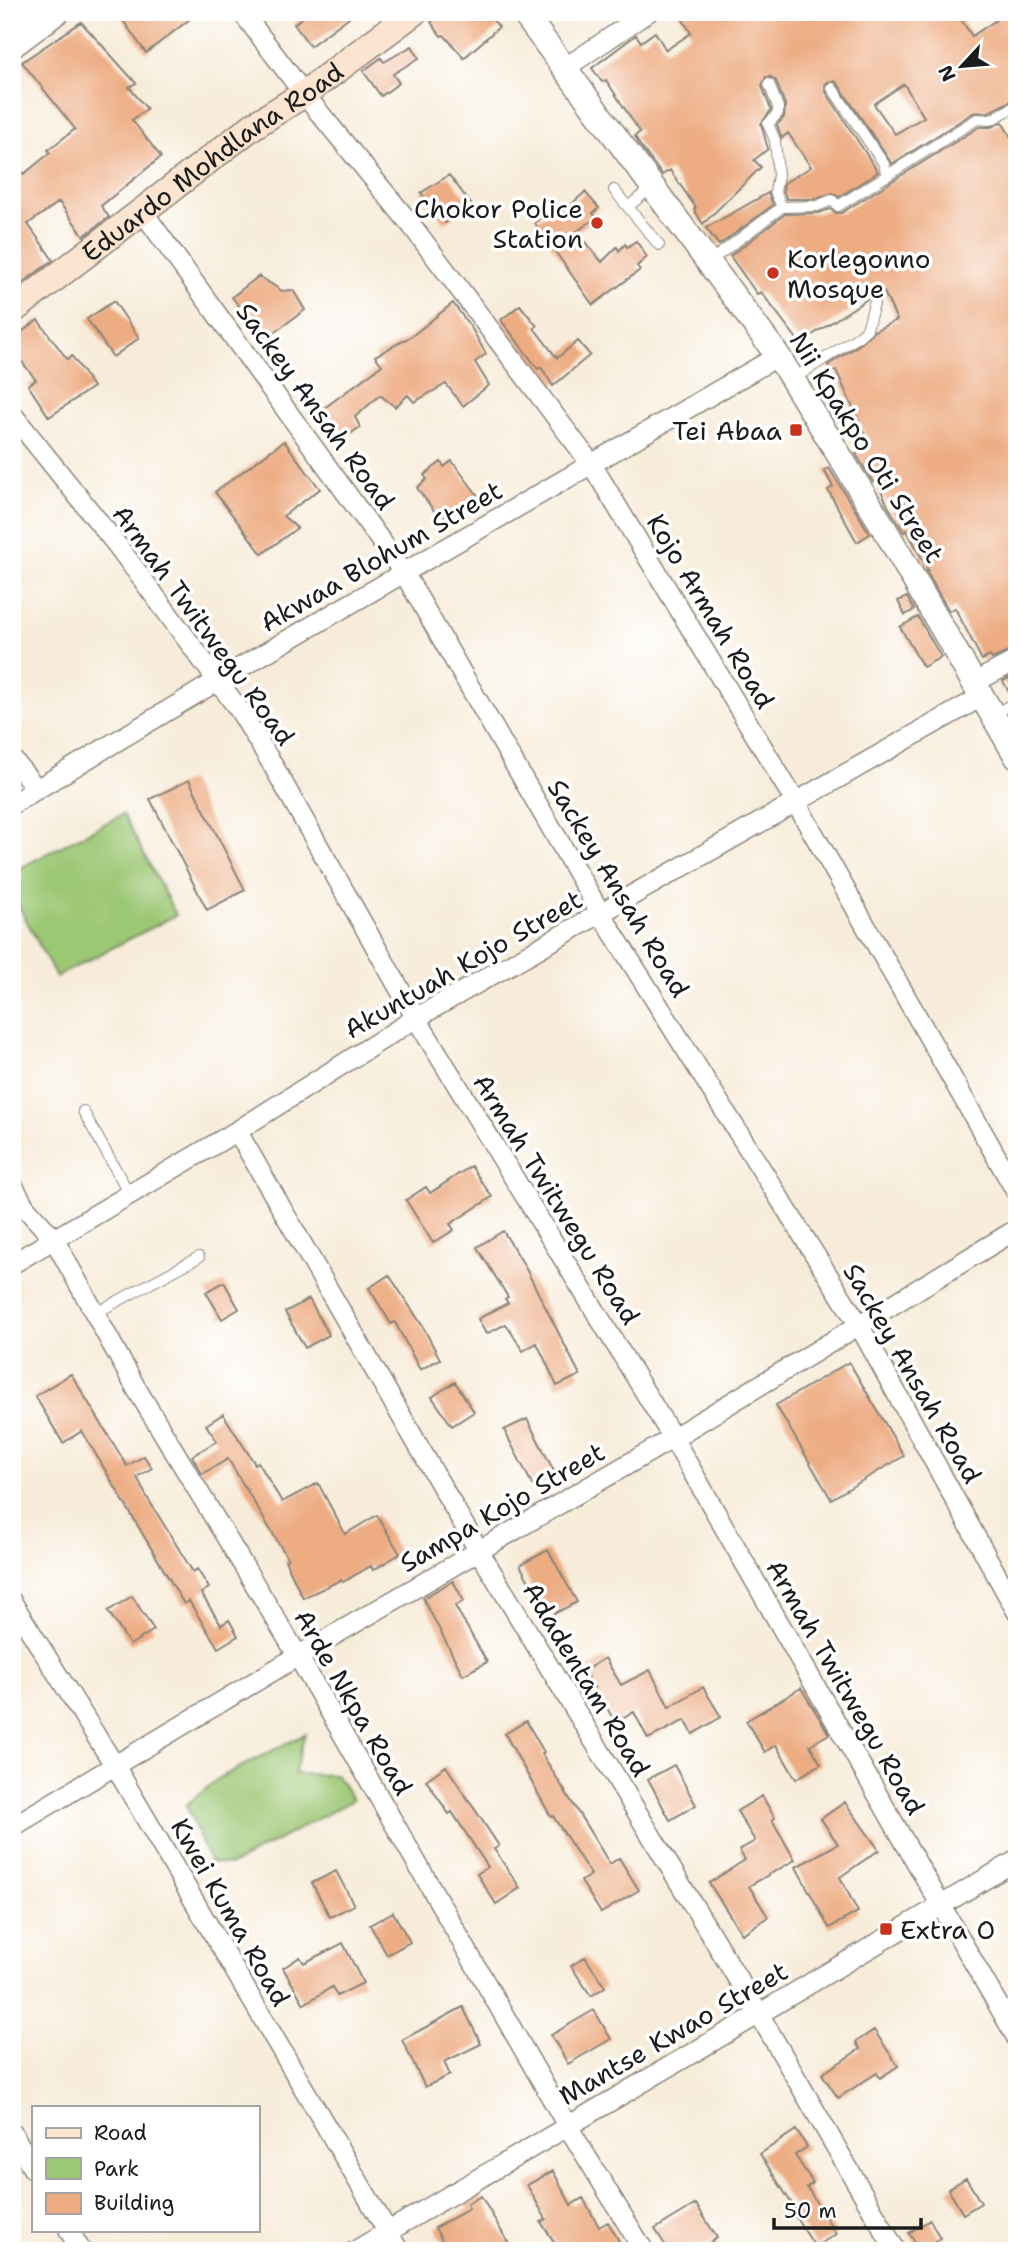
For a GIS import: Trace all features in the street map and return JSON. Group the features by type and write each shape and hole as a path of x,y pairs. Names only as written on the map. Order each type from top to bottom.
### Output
{"main road":[{"name":"Eduardo Mohdlana Road","path":"12,311 253,127 304,94 414,12"}],"street":[{"name":"Kojo Armah Road","path":"242,12 304,94 412,226 592,465 794,801 1017,1193"},
{"name":"Nii Kpakpo Oti Street","path":"523,12 778,356 884,528 1017,757"},
{"path":"565,68 648,12"},
{"path":"12,21 54,17"},
{"path":"12,49 54,17"},
{"name":"Sackey Ansah Road","path":"143,212 404,573 601,915 859,1325 1017,1612"},
{"name":"Akwaa Blohum Street","path":"12,804 217,681 778,356"},
{"name":"Armah Twitwegu Road","path":"12,414 117,545 240,711 415,1018 673,1437 1017,2038"},
{"name":"Akuntuah Kojo Street","path":"12,1264 237,1131 415,1018 601,915 794,801 982,699 1017,660"},
{"path":"12,759 37,789"},
{"name":"Adadentam Road","path":"237,1131 479,1551 758,2014 895,2251"},
{"name":"Arde Nkpa Road","path":"12,1184 25,1207 54,1239 136,1388 298,1656 567,2125 644,2251"},
{"name":"Sampa Kojo Street","path":"12,1827 673,1437 1017,1229"},
{"name":"Kwei Kuma Road","path":"12,1602 115,1766 399,2251"},
{"name":"Mantse Kwao Street","path":"355,2251 1017,1860"},
{"path":"12,2132 32,2167"},
{"path":"70,2232 81,2251"}],"lane":[{"path":"769,84 778,107 778,113 768,124 775,140 778,175 775,192 782,207"},
{"path":"832,88 884,164 887,176"},
{"path":"709,263 782,207 817,206 832,200 838,206 977,119 991,120 1017,105"},
{"path":"628,207 652,187"},
{"path":"614,190 659,245"},
{"path":"793,379 867,329 874,304"},
{"path":"982,699 1017,701"},
{"path":"83,1111 130,1195"},
{"path":"94,1314 199,1257"}],"green space":[{"path":"123,814 176,915 56,977 12,893 12,872"},
{"path":"305,1734 294,1774 336,1775 353,1800 231,1865 210,1862 186,1805 219,1778"}],"building":[{"path":"117,12 199,12 146,53"},
{"path":"309,12 356,12 310,46 294,24"},
{"path":"445,12 486,12 499,27 464,58 431,22"},
{"path":"678,12 956,12 972,36 1008,12 1017,12 1017,98 989,112 973,113 892,164 838,84 835,81 828,82 825,85 826,92 878,172 839,197 833,193 815,199 787,199 783,191 784,183 811,167 788,133 782,138 777,125 784,117 785,105 776,81 766,77 762,86 771,110 761,124 768,149 754,160 761,167 703,224 694,210 696,208 670,170 662,175 639,144 635,136 640,132 606,80 602,82 592,68 636,35 641,42 655,32 666,50 691,33","holes":["904,84 924,117 895,134 874,104"]},
{"path":"81,22 136,83 129,87 147,109 132,120 161,157 101,206 109,217 84,236 59,202 28,224 53,260 12,291 12,160 24,174 50,153 48,150 75,129 22,62"},
{"path":"412,46 419,58 393,74 399,83 381,96 363,71 381,58 384,62"},
{"path":"1002,122 1017,147 1017,648 992,659 990,656 982,660 955,608 949,611 907,530 904,532 877,481 873,482 856,454 870,446 836,370 832,372 828,365 862,343 874,331 897,320 884,292 869,298 800,343 761,292 757,294 730,256 785,214 818,213 830,209 841,213 979,127 991,127"},
{"path":"449,175 471,204 445,223 421,193"},
{"path":"585,192 599,208 593,213 596,218 576,232 602,262 617,247 619,251 625,244 627,247 636,241 647,257 637,266 640,270 593,305 535,223 556,204 562,213"},
{"path":"768,193 773,205 719,245 706,228"},
{"path":"259,276 282,291 293,290 305,310 265,339 232,297"},
{"path":"114,301 139,338 113,357 87,319"},
{"path":"453,303 486,354 475,362 489,385 463,406 446,384 414,402 408,395 395,407 380,395 355,417 360,427 339,442 319,412 382,365 375,356 412,336"},
{"path":"520,305 557,358 578,341 590,355 553,386 541,367 538,369 501,320"},
{"path":"38,320 67,359 72,356 93,387 49,417 28,385 36,380 12,349 12,339"},
{"path":"284,441 320,489 283,516 297,528 262,554 215,492"},
{"path":"452,461 482,501 463,515 457,507 441,520 417,488 427,479 424,475 441,462 444,467"},
{"path":"829,468 870,534 857,542 828,490 833,487 824,470"},
{"path":"907,597 914,610 905,615 898,601"},
{"path":"918,617 941,657 923,667 900,627"},
{"path":"1017,674 1017,694 1011,696 1003,681"},
{"path":"189,780 245,890 207,910 150,799"},
{"path":"471,1166 492,1197 450,1224 454,1230 433,1243 406,1200 426,1187 430,1193"},
{"path":"503,1231 523,1263 580,1375 557,1386 537,1343 523,1351 506,1324 486,1334 478,1319 508,1303 505,1299 508,1297 477,1247"},
{"path":"389,1275 422,1325 440,1359 420,1370 395,1322 391,1324 369,1288"},
{"path":"224,1282 239,1309 222,1319 206,1292"},
{"path":"309,1299 329,1335 305,1348 285,1312"},
{"path":"849,1362 904,1456 831,1499 776,1405"},
{"path":"71,1374 127,1466 144,1456 152,1468 137,1477 147,1497 193,1572 197,1569 209,1588 201,1593 221,1625 229,1620 238,1636 218,1648 189,1601 184,1604 82,1431 63,1443 35,1396"},
{"path":"455,1382 474,1412 452,1426 432,1397"},
{"path":"223,1414 255,1464 258,1462 282,1502 318,1483 345,1534 377,1515 400,1554 373,1570 371,1566 343,1582 341,1580 303,1598 285,1560 288,1559 228,1459 202,1474 192,1456 217,1441 206,1425"},
{"path":"527,1419 556,1475 533,1486 504,1430"},
{"path":"548,1550 577,1602 548,1617 520,1565"},
{"path":"453,1581 464,1601 455,1606 487,1662 463,1675 423,1598"},
{"path":"132,1596 154,1630 130,1645 108,1611"},
{"path":"605,1658 621,1685 650,1670 669,1707 703,1687 721,1717 693,1734 685,1720 648,1739 634,1712 616,1723 584,1671"},
{"path":"801,1688 829,1734 810,1745 821,1764 796,1779 776,1745 765,1752 746,1721"},
{"path":"526,1721 544,1752 542,1754 610,1864 619,1858 639,1890 601,1913 581,1881 591,1875 553,1816 551,1817 505,1734"},
{"path":"674,1765 696,1805 670,1820 648,1779"},
{"path":"446,1766 499,1846 494,1849 520,1888 496,1904 477,1874 488,1867 452,1812 449,1814 426,1780"},
{"path":"762,1796 775,1818 772,1820 795,1860 749,1886 768,1917 742,1934 709,1883 745,1860 739,1850 755,1841 737,1811"},
{"path":"845,1802 879,1850 840,1877 858,1912 829,1928 796,1867 838,1844 821,1819"},
{"path":"336,1871 354,1905 330,1917 312,1883"},
{"path":"393,1912 410,1942 387,1955 370,1925"},
{"path":"343,1943 363,1983 337,1996 332,1987 304,2004 283,1968 300,1957 304,1963"},
{"path":"585,1957 605,1987 591,1996 571,1966"},
{"path":"463,2007 481,2044 444,2062 450,2075 425,2087 402,2040"},
{"path":"594,2010 611,2039 568,2064 551,2035"},
{"path":"874,2030 898,2066 880,2078 877,2073 838,2098 822,2074 860,2049 856,2042"},
{"path":"796,2130 807,2147 795,2155 813,2183 807,2187 836,2234 815,2247 796,2217 799,2215 760,2154"},
{"path":"553,2171 571,2205 583,2198 599,2227 608,2222 619,2241 601,2251 560,2251 541,2222 546,2219 527,2185"},
{"path":"966,2178 981,2203 963,2214 948,2189"},
{"path":"481,2196 513,2251 448,2251 435,2228 469,2209 467,2204"},
{"path":"696,2204 717,2238 697,2251 669,2251 655,2229"},
{"path":"930,2220 940,2238 920,2250 909,2233"}],"place":[{"name":"Chokor Police Station","path":"597,223"},
{"name":"Korlegonno Mosque","path":"773,273"},
{"name":"Tei Abaa","path":"796,430"},
{"name":"Extra O","path":"886,1929"}]}
